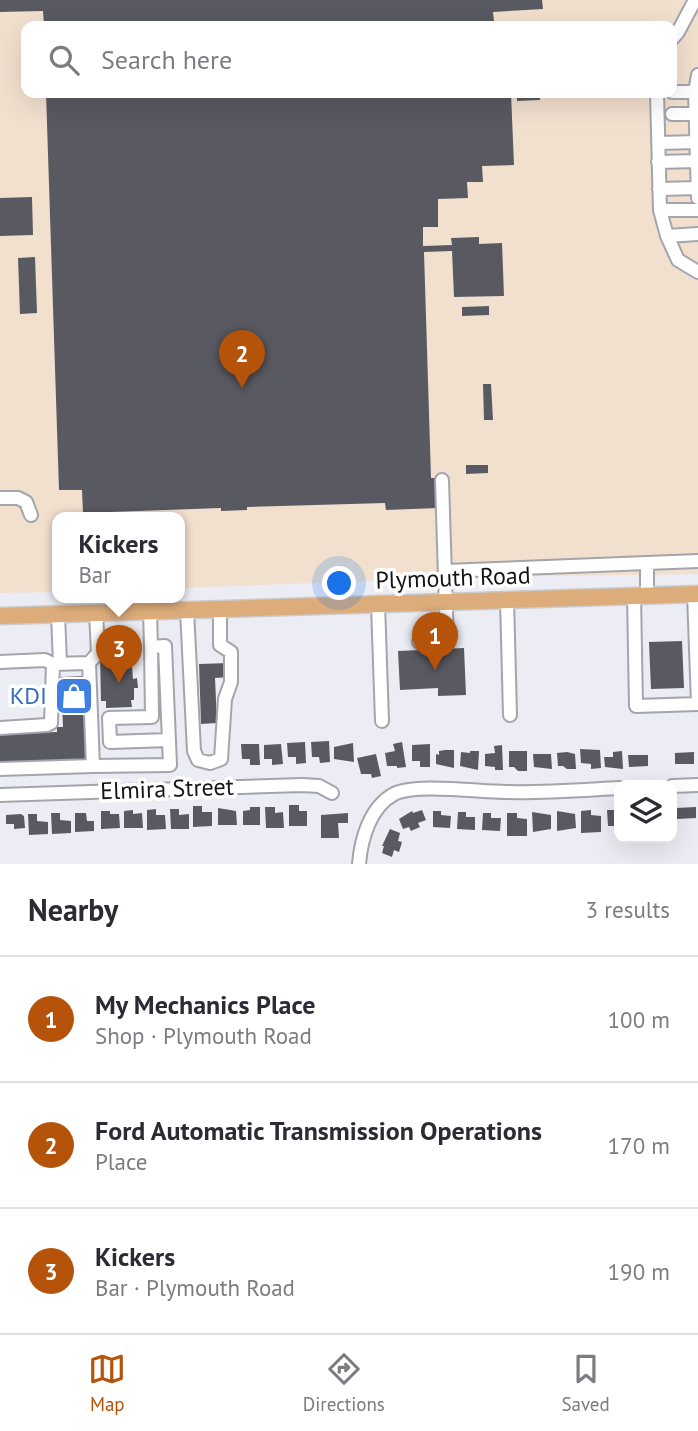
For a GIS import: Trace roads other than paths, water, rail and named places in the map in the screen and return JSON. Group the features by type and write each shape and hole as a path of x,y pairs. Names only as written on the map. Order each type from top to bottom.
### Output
{"main road":[{"name":"Plymouth Road","path":"0,615 696,594"}],"street":[{"path":"677,32 695,0"},
{"path":"698,75 695,92 698,198"},
{"path":"677,92 695,92"},
{"path":"657,98 660,210 667,236 678,260 698,272"},
{"path":"672,114 697,122"},
{"path":"659,143 696,142"},
{"path":"658,162 697,161"},
{"path":"659,189 698,188"},
{"path":"660,210 698,210"},
{"path":"667,236 698,234"},
{"path":"419,642 447,642 442,480"},
{"path":"0,498 18,498 26,502 31,515"},
{"path":"444,570 698,561"},
{"path":"647,563 640,595 636,706 698,704 696,594"},
{"path":"508,599 510,715"},
{"path":"378,604 382,720"},
{"path":"187,610 194,751 198,760 210,763 221,760 225,699 231,681 231,652 220,645 220,609"},
{"path":"150,611 152,717 109,718 110,742 169,740"},
{"path":"93,766 89,663 98,653 96,612"},
{"path":"0,727 51,723 58,614"},
{"path":"0,769 170,765 165,646 151,646"},
{"path":"0,662 45,660 56,664 89,663"},
{"name":"Elmira Street","path":"0,795 302,785 320,786 332,793"},
{"path":"677,786 698,785"},
{"path":"359,864 362,846 374,813 385,800 405,790 509,792 614,788"}],"place":[{"name":"Ford Automatic Transmission Operations","path":"242,388"},
{"name":"My Mechanics Place","path":"435,670"},
{"name":"Kickers","path":"119,683"},
{"name":"KDI","path":"74,696"}]}
